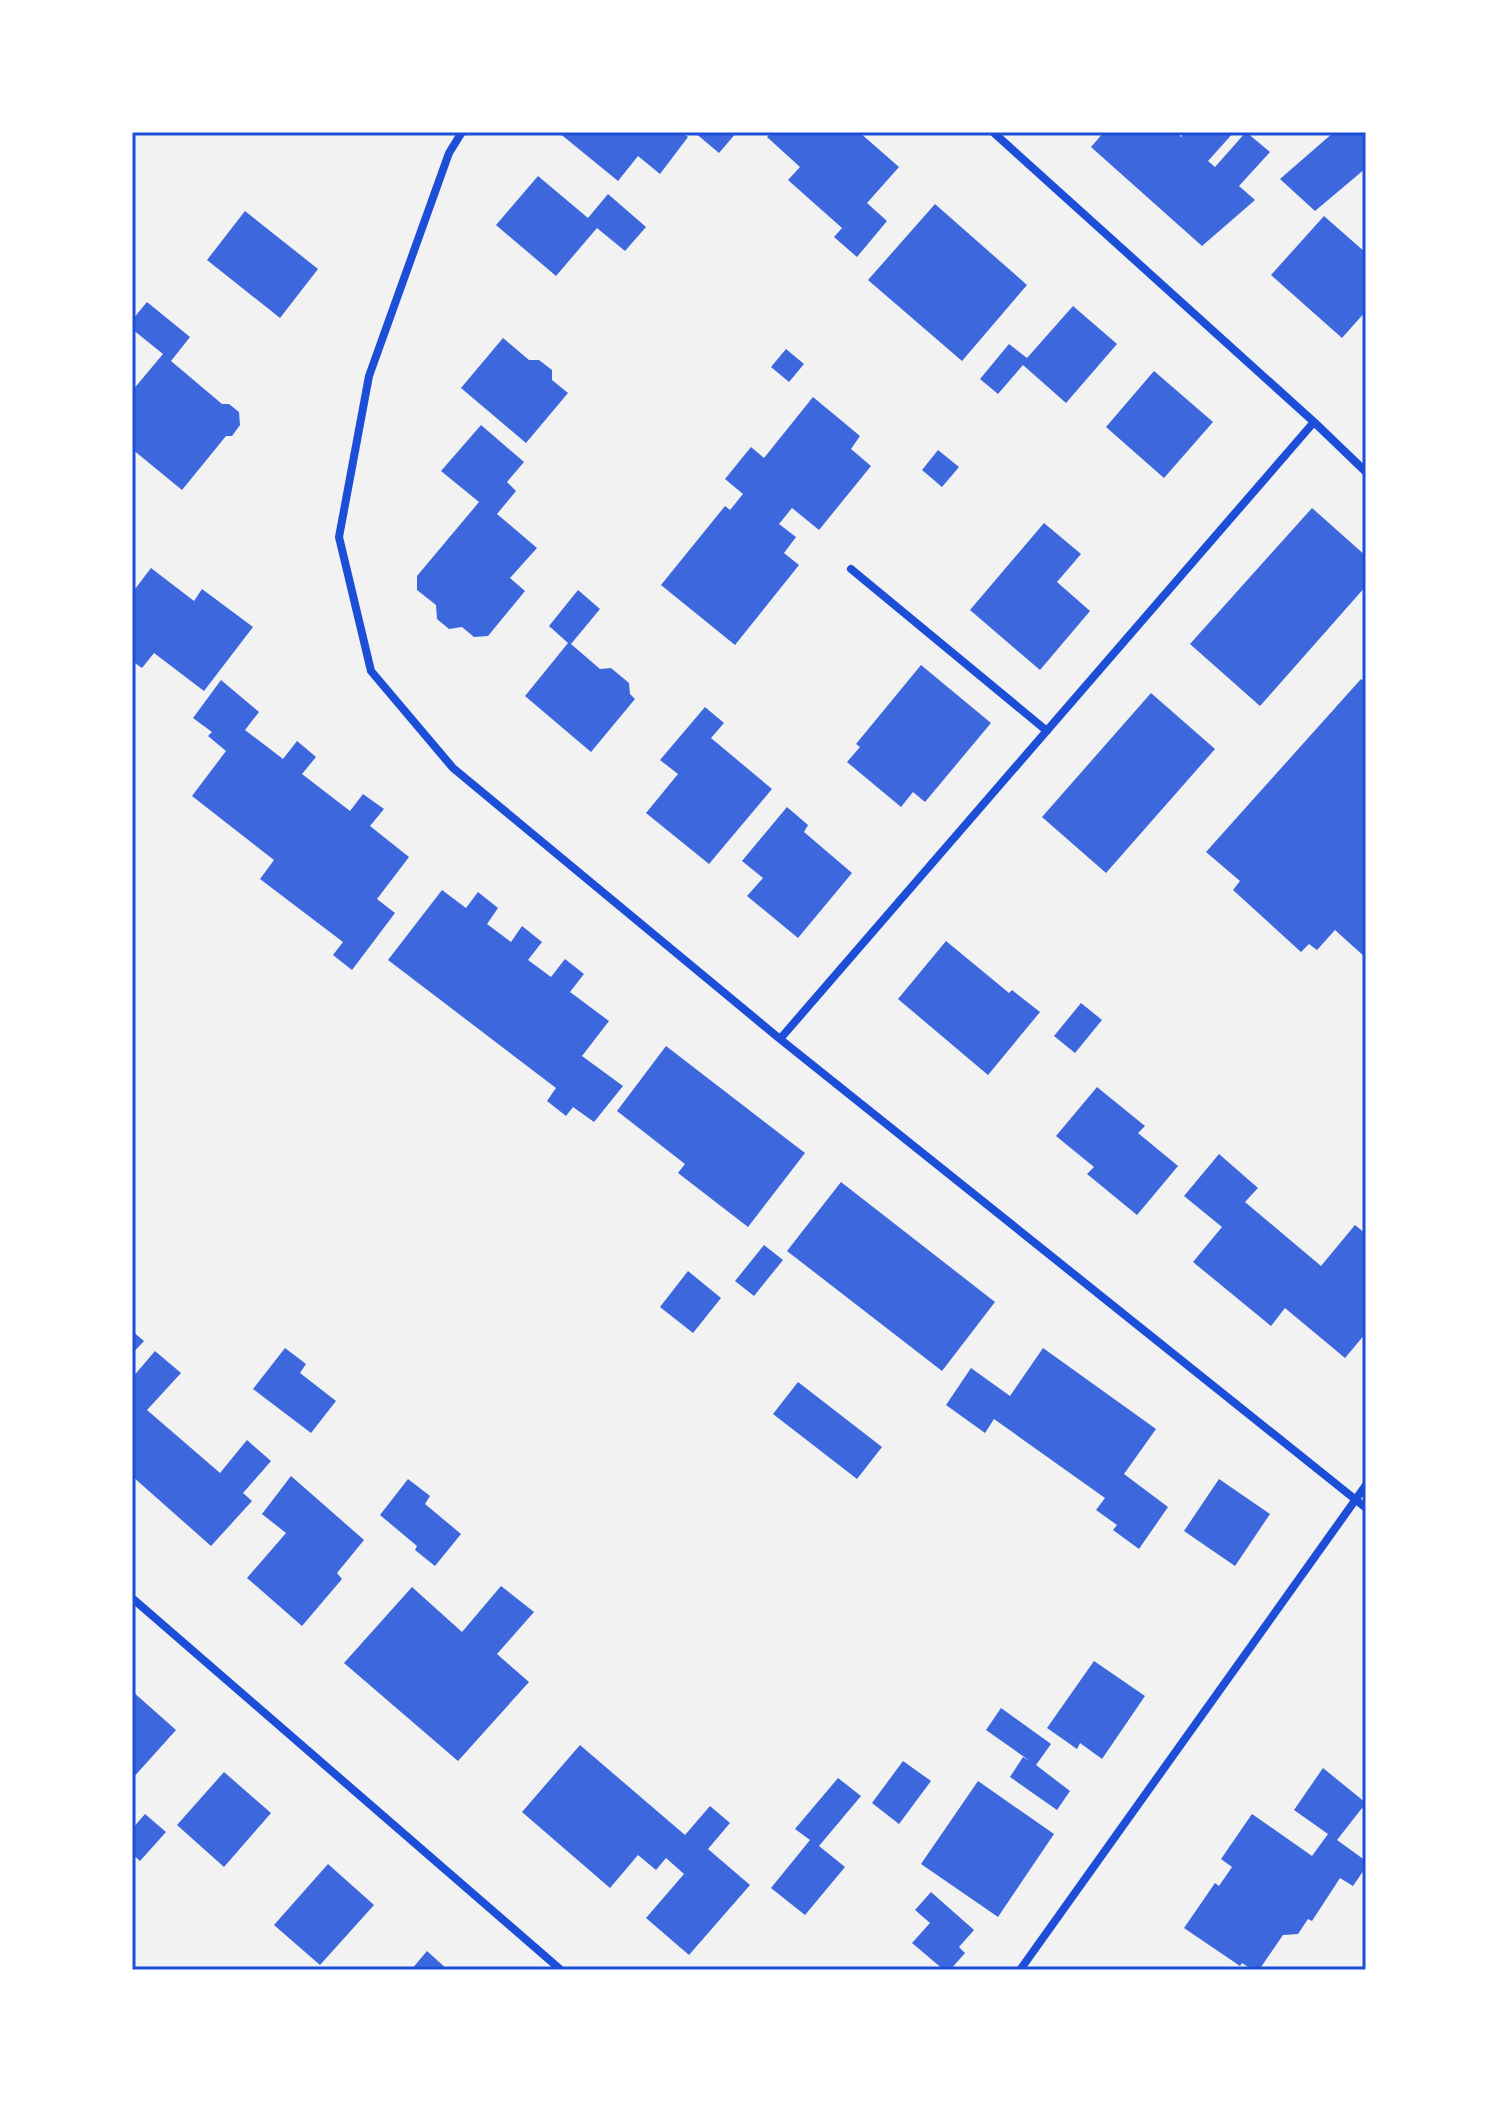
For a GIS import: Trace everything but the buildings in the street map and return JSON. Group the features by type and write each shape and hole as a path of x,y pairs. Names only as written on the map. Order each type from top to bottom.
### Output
{"street":[{"path":"462,132 449,153 369,376 339,537 371,671 453,768 780,1039 1366,1508"},
{"path":"993,132 1366,472"},
{"path":"780,1039 1314,422"},
{"path":"851,569 1047,731"},
{"path":"1020,1970 1366,1485"},
{"path":"132,1598 561,1970"}]}
